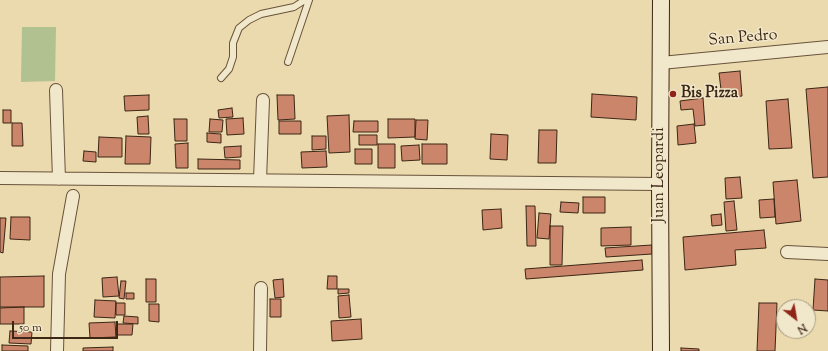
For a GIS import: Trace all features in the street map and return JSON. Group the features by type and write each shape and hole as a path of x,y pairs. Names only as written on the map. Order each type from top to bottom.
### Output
{"main road":[{"name":"Juan Leopardi","path":"661,351 660,184 662,0"}],"street":[{"name":"San Pedro","path":"661,63 828,47"},
{"path":"56,90 59,179"},
{"path":"260,180 263,100"},
{"path":"0,178 660,184"},
{"path":"57,351 59,274 73,196"},
{"path":"787,252 828,254"},
{"path":"260,351 261,288"}],"lane":[{"path":"221,78 229,69 233,57 233,43 239,28 249,20 261,14 294,7 305,0"},
{"path":"288,62 309,0"}],"green space":[{"path":"22,27 56,27 55,81 21,82"}],"building":[{"path":"740,71 742,96 722,98 719,73"},
{"path":"828,87 828,177 813,178 806,89"},
{"path":"592,94 637,97 636,120 591,117"},
{"path":"149,95 149,110 125,111 124,96"},
{"path":"277,95 294,95 295,119 278,120"},
{"path":"703,98 705,125 695,126 693,109 681,110 680,101"},
{"path":"788,99 792,148 769,149 766,101"},
{"path":"232,108 233,117 219,118 218,110"},
{"path":"3,110 11,110 11,123 3,123"},
{"path":"349,115 350,152 329,153 327,116"},
{"path":"148,116 149,134 138,134 137,117"},
{"path":"243,118 244,134 227,135 226,119"},
{"path":"174,119 187,119 187,141 175,141"},
{"path":"210,119 223,120 222,132 209,132"},
{"path":"388,119 415,119 415,137 388,138"},
{"path":"416,120 428,120 427,140 415,139"},
{"path":"279,121 301,121 301,134 279,134"},
{"path":"354,121 378,121 378,132 353,132"},
{"path":"12,123 22,123 23,146 12,146"},
{"path":"694,124 696,143 678,145 677,126"},
{"path":"539,130 557,130 556,163 538,163"},
{"path":"207,133 221,134 221,143 207,142"},
{"path":"491,134 508,135 507,160 490,159"},
{"path":"359,135 377,135 377,145 359,145"},
{"path":"126,136 151,137 150,164 125,164"},
{"path":"312,136 326,136 326,149 312,150"},
{"path":"99,137 122,138 122,157 98,157"},
{"path":"188,143 188,168 176,168 175,144"},
{"path":"378,144 395,144 395,168 378,168"},
{"path":"422,144 447,144 447,164 422,164"},
{"path":"419,145 420,160 402,161 401,146"},
{"path":"241,146 241,157 225,158 224,147"},
{"path":"355,149 372,149 372,164 355,164"},
{"path":"84,151 96,152 96,162 83,161"},
{"path":"326,151 327,167 302,168 301,152"},
{"path":"198,159 240,160 240,169 198,169"},
{"path":"740,177 742,198 726,199 725,178"},
{"path":"797,180 801,221 776,224 773,182"},
{"path":"583,197 605,197 605,213 583,213"},
{"path":"774,199 775,217 760,218 759,200"},
{"path":"734,201 737,230 726,231 724,202"},
{"path":"561,202 579,203 578,213 560,212"},
{"path":"526,206 535,206 536,246 527,246"},
{"path":"501,209 502,228 483,230 482,210"},
{"path":"539,213 551,214 549,239 537,238"},
{"path":"721,214 722,225 712,226 711,215"},
{"path":"11,217 30,217 30,240 10,239"},
{"path":"0,218 6,218 3,253 0,252"},
{"path":"550,226 563,226 562,265 550,265"},
{"path":"631,227 631,245 601,246 601,228"},
{"path":"764,230 766,248 735,250 736,265 685,270 683,237"},
{"path":"652,245 652,254 606,257 605,248"},
{"path":"642,260 643,270 526,279 525,269"},
{"path":"44,276 44,307 0,307 0,277"},
{"path":"328,276 337,276 337,289 327,289"},
{"path":"117,277 119,296 103,297 102,278"},
{"path":"146,279 156,279 156,302 146,302"},
{"path":"283,279 284,297 275,298 273,280"},
{"path":"815,279 828,280 828,311 816,310 816,299 814,299"},
{"path":"121,281 126,281 124,299 119,298"},
{"path":"338,289 349,289 349,293 338,294"},
{"path":"126,293 134,293 134,299 126,299"},
{"path":"349,295 351,317 339,318 338,296"},
{"path":"270,299 281,299 281,317 270,317"},
{"path":"95,300 116,301 115,318 94,317"},
{"path":"116,303 125,303 125,315 116,315"},
{"path":"759,303 776,303 775,351 757,351"},
{"path":"149,304 159,304 159,322 149,321"},
{"path":"24,307 24,324 0,324 0,308"},
{"path":"124,316 138,317 138,324 123,323"},
{"path":"361,319 362,339 332,341 331,321"},
{"path":"115,322 116,337 90,338 89,323"},
{"path":"117,324 133,324 132,335 116,335"},
{"path":"10,331 32,332 31,344 9,343"},
{"path":"2,345 28,346 28,351 2,351"},
{"path":"113,347 113,351 83,351 83,348"},
{"path":"681,348 699,349 699,351 681,351"}],"place":[{"name":"Bis Pizza","path":"673,94"}]}
